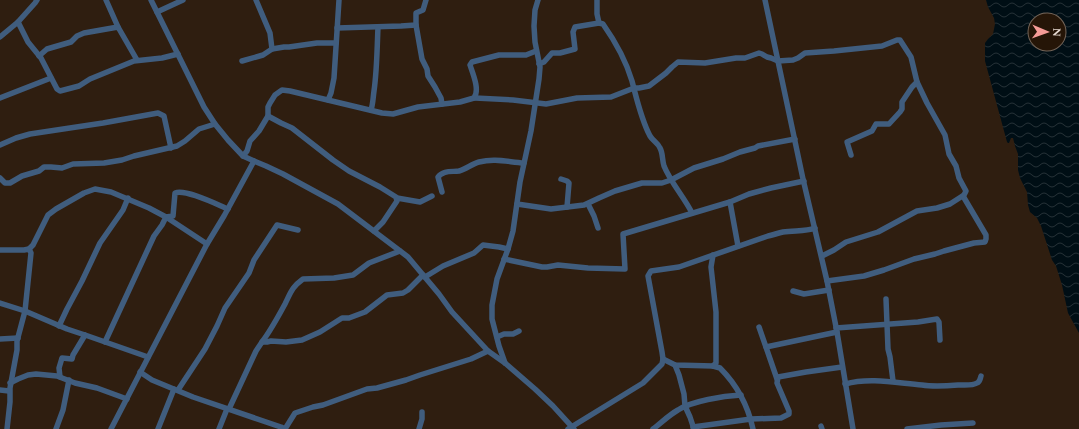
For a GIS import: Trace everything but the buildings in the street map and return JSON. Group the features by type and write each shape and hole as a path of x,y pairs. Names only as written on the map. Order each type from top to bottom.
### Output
{"street":[{"path":"0,36 18,22 37,0"},
{"path":"106,0 118,27 137,60"},
{"path":"151,0 195,89 215,124 243,156 283,174 338,204 408,257 452,312 490,352 505,363 553,406 572,428 643,383 661,366 663,359 648,276 651,271 679,266 768,236 784,232 809,230 815,228"},
{"path":"157,12 183,0"},
{"path":"256,0 270,33 272,49"},
{"path":"328,100 334,78 339,0"},
{"path":"426,0 424,10 416,13 416,25 422,59 427,69 428,76 436,87 441,98 442,104"},
{"path":"505,363 492,318 492,311 497,279 509,247 513,231 540,73 534,26 535,10 538,0"},
{"path":"597,0 597,14 599,23"},
{"path":"765,0 829,290 853,429"},
{"path":"18,22 28,42 40,56 58,90 62,91 79,86 90,79 137,60 162,58 178,54"},
{"path":"539,64 544,62 552,53 560,53 574,49 573,32 575,27 599,23 603,24 625,62 642,117 651,137 660,148 663,164 671,180 692,213"},
{"path":"337,28 416,25"},
{"path":"40,56 47,49 71,42 77,36 84,33 118,27"},
{"path":"371,110 376,81 378,27"},
{"path":"243,156 250,141 259,131 268,116 268,107 270,103 275,95 282,90 382,113 393,114 418,107 460,102 475,98 513,100 535,104 546,104 577,98 611,97 634,88 649,86 678,62 705,63 745,58 759,53 778,61 793,60 805,53 882,46 900,40 911,57 917,82 926,103 945,135 949,154 956,166 966,191 963,196 950,204 937,208 917,211 878,232 846,242 822,256"},
{"path":"242,61 263,55 272,49 317,43 336,43"},
{"path":"475,98 476,88 470,65 472,62 498,55 526,55 536,51"},
{"path":"0,98 51,78"},
{"path":"851,155 847,142 872,131 876,124 889,124 902,109 904,97 917,82"},
{"path":"0,145 30,134 124,120 158,113 162,114 164,118 171,148"},
{"path":"268,116 292,128 349,171 395,195 397,198 420,202 432,196"},
{"path":"0,178 5,183 10,183 22,176 39,171 44,167 62,168 73,164 104,163 171,148 180,145 199,129 215,124"},
{"path":"517,204 551,209 588,204 622,189 642,184 662,183 671,180 694,168 723,160 745,150 795,139"},
{"path":"442,192 438,177 440,174 461,171 471,165 484,161 503,160 524,163"},
{"path":"111,429 207,244 254,162"},
{"path":"561,179 568,181 569,183 567,207"},
{"path":"504,259 542,267 558,265 588,268 625,269 622,234 730,202 750,194 804,181"},
{"path":"0,250 29,249 33,245 48,215 84,193 98,189 128,198 166,216 207,244"},
{"path":"166,216 173,216 174,195 176,192 196,196 228,209"},
{"path":"827,281 864,276 914,259 966,245 984,242 986,235 963,196"},
{"path":"59,326 100,243 123,210 128,198"},
{"path":"374,231 383,222 393,208 397,198"},
{"path":"730,202 738,246"},
{"path":"588,204 598,228"},
{"path":"105,342 154,236 162,225 166,216"},
{"path":"161,428 176,389 205,349 225,308 249,273 254,260 276,225 298,230"},
{"path":"262,342 302,340 320,332 342,318 349,318 365,312 388,295 403,293 424,276 474,253 483,245 509,247"},
{"path":"7,429 10,402 10,383 18,338 25,311 31,253 29,249"},
{"path":"219,429 256,351 267,336 292,290 303,279 334,278 353,275 369,263 400,251"},
{"path":"712,255 711,267 716,312 714,365"},
{"path":"793,291 804,294 829,290"},
{"path":"886,299 888,349 893,382"},
{"path":"0,303 25,311 66,329 148,357"},
{"path":"766,347 837,330 938,319 940,340"},
{"path":"675,365 684,394 685,406 693,428 751,419 781,418 789,414 789,409 779,388 759,327"},
{"path":"497,337 504,334 513,334 519,331"},
{"path":"60,377 59,368 62,358 72,359 86,335"},
{"path":"0,339 18,338"},
{"path":"140,372 152,380 193,397 285,429 295,413 323,405 367,389 377,388 406,380 471,359 490,352 499,346"},
{"path":"663,359 675,365 714,365 720,368 741,395 751,419 753,429"},
{"path":"777,379 780,376 842,367"},
{"path":"12,374 18,378"},
{"path":"10,383 18,378 36,374 60,377 74,383 106,391 126,399"},
{"path":"845,384 862,380 935,386 974,385 979,382 981,376"},
{"path":"56,429 63,410 69,380"},
{"path":"0,390 10,391"},
{"path":"653,429 677,410 685,406 725,396 741,395"},
{"path":"419,429 422,419 422,412"},
{"path":"907,429 972,423"}],"water":[{"path":"986,0 1079,0 1079,333 1068,313 1062,285 1041,226 1037,218 1030,212 1027,192 1018,170 1018,154 1013,138 1011,138 1009,143 1007,142 985,61 985,43 993,34 995,24"}]}
